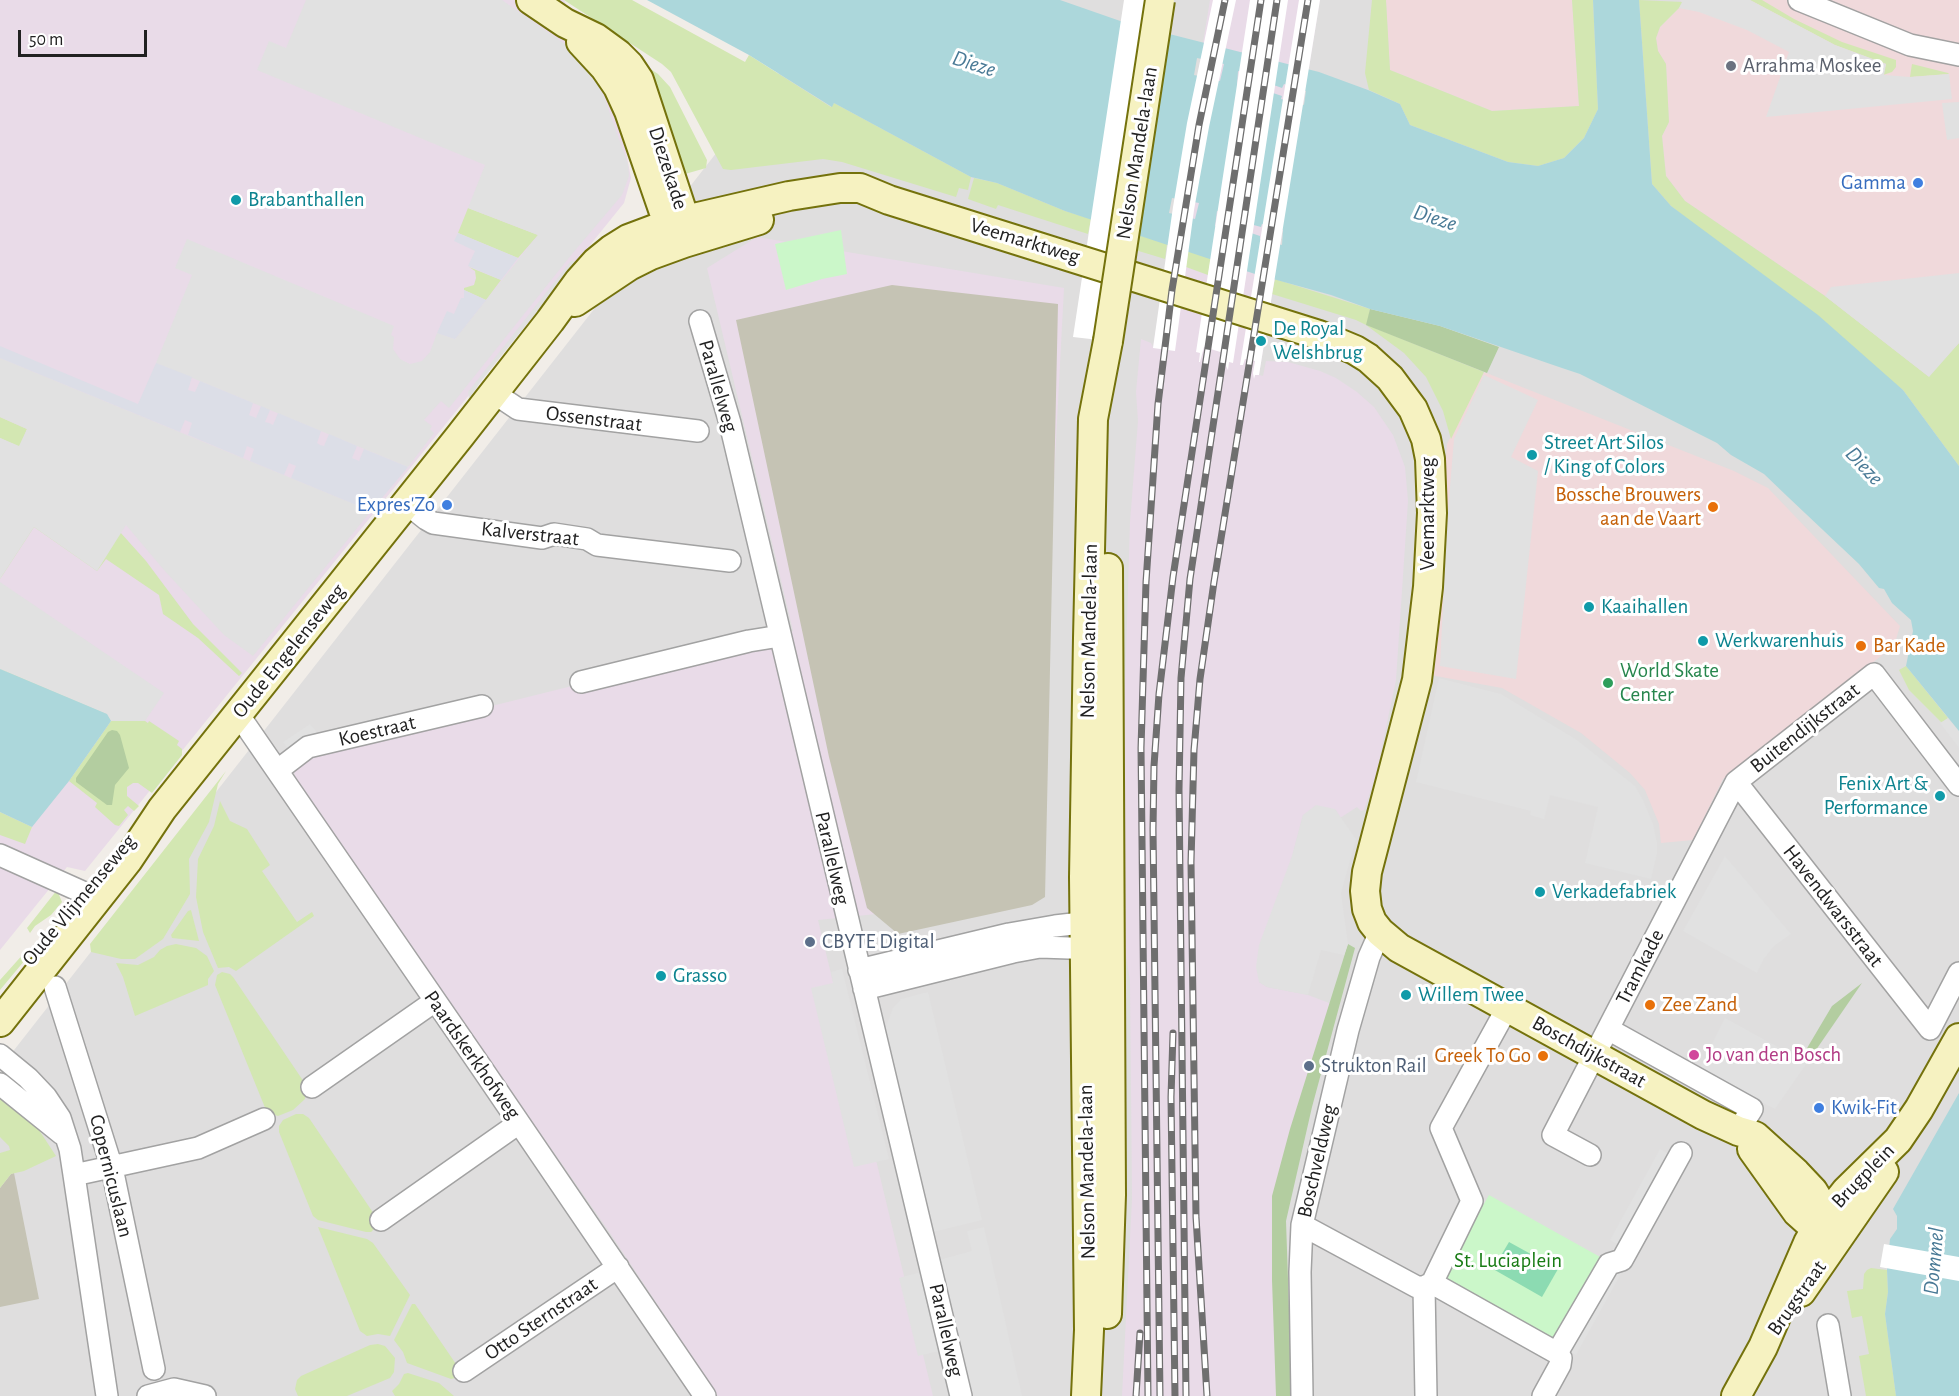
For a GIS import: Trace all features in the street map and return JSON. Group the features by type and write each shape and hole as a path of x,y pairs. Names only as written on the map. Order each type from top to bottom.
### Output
{"street":[{"name":"Diezekade","path":"531,0 565,23 596,38 618,54 639,80 679,229"},
{"name":"Nelson Mandela-laan","path":"1086,1396 1097,935 1109,637 1106,400 1108,341 1160,0"},
{"path":"1799,0 1831,6 1910,45 1959,55"},
{"name":"Veemarktweg","path":"679,229 796,209 889,200 1068,254 1318,335 1340,343 1368,358 1390,378 1404,394 1421,424 1428,449 1432,485 1428,587 1417,680 1367,872 1365,891 1367,909 1372,922 1380,932"},
{"name":"Oude Engelenseweg","path":"91,895 128,860 162,809 550,321 679,229"},
{"name":"Parallelweg","path":"700,321 728,417 961,1396"},
{"name":"Ossenstraat","path":"494,393 518,409 698,431"},
{"name":"Kalverstraat","path":"406,503 434,523 542,538 554,534 587,539 597,545 730,561"},
{"path":"581,682 749,641 780,636"},
{"name":"Buitendijkstraat","path":"1736,783 1874,674 1959,785"},
{"name":"Koestraat","path":"278,770 308,747 482,706"},
{"name":"Paardskerkhofweg","path":"238,714 705,1396"},
{"name":"Havendwarsstraat","path":"1736,783 1930,1029 1959,974"},
{"name":"Tramkade","path":"1590,1155 1553,1135 1736,783"},
{"path":"0,855 91,895"},
{"name":"Oude Vlijmenseweg","path":"0,996 91,895"},
{"name":"Oude Vlijmenseweg","path":"0,1022 91,895"},
{"name":"Boschdijkstraat","path":"1380,932 1399,948 1595,1056 1703,1114 1738,1131 1755,1136 1796,1173 1821,1221"},
{"name":"Boschveldweg","path":"1302,1396 1300,1272 1302,1225 1348,1030 1369,957 1380,932"},
{"path":"861,979 1009,934 1097,935"},
{"name":"Nelson Mandela-laan","path":"1097,935 1111,1195 1103,1396"},
{"name":"Copernicuslaan","path":"55,987 112,1168 154,1369"},
{"path":"312,1087 435,1001"},
{"path":"1426,1396 1426,1294 1428,1285 1472,1201 1441,1128 1507,1008"},
{"name":"Boschdijkstraat","path":"1608,1029 1752,1109 1738,1131"},
{"name":"Brugplein","path":"1790,1289 1808,1243 1821,1221 1846,1191 1898,1140 1919,1109 1959,1038"},
{"name":"Copernicuslaan","path":"0,1055 46,1097 60,1119 70,1149 107,1396"},
{"name":"Copernicuslaan","path":"0,1084 65,1136"},
{"path":"75,1175 198,1148 264,1119"},
{"path":"381,1220 519,1123"},
{"path":"1557,1353 1609,1264 1622,1260 1681,1153"},
{"name":"Brugstraat","path":"1763,1347 1821,1221"},
{"path":"1302,1225 1417,1287 1428,1285 1557,1353 1561,1358 1560,1365 1543,1396"},
{"name":"Otto Sternstraat","path":"464,1371 618,1267"},
{"name":"Brugstraat","path":"1736,1396 1763,1347 1790,1289"},
{"path":"1828,1326 1840,1396"},
{"path":"156,1395 174,1389 205,1396"}],"shaded area":[{"path":"0,0 564,0 619,116 631,178 624,203 85,871 67,867 0,950 0,813 111,721 0,669"},
{"path":"306,0 502,0 569,47 590,71 604,97 628,164 629,176 622,195 449,408 441,401 424,420 432,426 430,429 434,433 408,467 156,363 192,275 175,268 187,239 394,326 391,335 394,337 393,349 400,359 410,364 422,361 430,352 437,333 455,339 538,235 468,208 485,165 257,70 269,41 286,48"},
{"path":"836,0 1959,0 1959,1396 0,1396 0,1068"},
{"path":"1210,0 1320,0 1259,375 1263,376 1266,361 1288,362 1320,371 1336,378 1357,392 1374,407 1393,435 1405,467 1408,501 1396,680 1376,775 1364,810 1361,811 1357,807 1340,818 1335,809 1303,815 1259,982 1267,987 1308,995 1337,1006 1283,1218 1285,1396 1122,1396 1132,1199 1130,981 1124,944 1123,752 1130,522 1138,421 1136,392 1141,339 1151,343 1153,347"},
{"path":"1386,0 1572,0 1579,106 1492,111 1390,70"},
{"path":"1679,0 1959,0 1959,343 1929,377 1825,296 1685,201 1666,176 1662,136 1669,122 1666,64 1658,51 1656,38 1660,27 1679,8 1682,2"},
{"path":"1679,0 1750,0 1835,45 1886,64 1884,75 1910,77 1949,74 1952,99 1766,117 1789,52 1747,30 1699,12 1679,8 1682,2"},
{"path":"1959,102 1959,138 1947,140 1942,103"},
{"path":"458,233 518,258 501,280 468,266 475,251 454,241"},
{"path":"757,237 1064,288 1032,898 818,920 933,1396 718,1396 608,1230 297,785 293,767 323,748 793,631 707,268"},
{"path":"571,261 578,261 469,399 468,392"},
{"path":"1959,273 1959,343 1929,377 1825,296 1831,287"},
{"path":"892,285 1058,304 1045,897 1032,905 898,934 867,908 829,757 736,320"},
{"path":"464,290 486,300 455,339 437,333 447,311 454,314 461,298 464,298"},
{"path":"0,346 138,404 156,363 192,377 188,390 195,392 200,381 253,403 249,415 256,418 261,406 270,410 265,422 273,425 278,413 321,431 317,443 320,445 324,446 329,434 357,446 352,458 359,461 364,449 408,467 371,511 291,478 296,466 289,463 284,475 250,461 254,449 247,446 243,458 188,435 192,423 185,420 180,432 0,358"},
{"path":"0,358 371,511 253,656 224,635 126,525 97,571 34,527 0,579 0,438 19,446 27,429 0,417"},
{"path":"1484,372 1734,471 1768,488 1900,626 1894,646 1723,779 1693,840 1661,843 1659,824 1645,790 1630,773 1581,733 1502,688 1430,675 1447,444"},
{"path":"1484,375 1538,400 1511,457 1538,471 1516,679 1440,666 1447,523 1454,439"},
{"path":"0,582 164,693 145,721 111,721 106,714 0,669"},
{"path":"1439,678 1501,694 1577,740 1635,786 1653,824 1657,843 1651,879 1585,863 1598,807 1550,795 1544,819 1530,815 1531,811 1416,782"},
{"path":"1948,718 1959,731 1959,748 1940,723"},
{"path":"310,724 321,737 290,752 283,742"},
{"path":"1316,805 1335,809 1356,839 1341,893 1348,944 1344,955 1321,950 1308,995 1267,987 1259,982 1256,967 1259,945 1292,856 1303,815"},
{"path":"1725,856 1791,934 1774,946 1763,960 1757,973 1683,931"},
{"path":"842,969 889,1159 854,1167 811,988 833,983 831,972"},
{"path":"928,992 982,1220 933,1232 885,1029 893,1008 901,999"},
{"path":"1725,1018 1807,1063 1775,1109 1699,1070"},
{"path":"1660,1149 1672,1156 1622,1247 1610,1240"},
{"path":"14,1173 39,1299 0,1307 0,1188"},
{"path":"984,1227 1022,1396 972,1396 939,1260 972,1251 967,1231"},
{"path":"1612,1266 1622,1272 1576,1355 1567,1349"},
{"path":"921,1272 939,1351 918,1356 899,1278"}],"green space":[{"path":"564,0 632,0 745,62 749,55 831,107 834,103 971,177 968,190 959,188 956,197 842,162 823,159 723,169 671,72"},
{"path":"1372,0 1386,0 1390,70 1492,111 1579,106 1572,0 1593,0 1598,109 1584,138 1564,158 1538,166 1508,162 1410,125 1400,104 1369,90 1365,73"},
{"path":"1639,0 1683,2 1660,27 1656,38 1658,51 1666,64 1669,122 1662,136 1666,176 1685,201 1825,296 1928,376 1959,343 1959,466 1903,390 1671,206 1652,184"},
{"path":"1750,0 1762,0 1794,19 1842,42 1896,60 1896,67 1892,72 1883,75 1886,64 1835,45"},
{"path":"631,56 658,74 670,87 707,160 706,168 678,176"},
{"path":"1912,64 1948,73 1949,74 1910,77"},
{"path":"974,178 997,183 1065,211 1091,219 1088,234 998,205 996,209 968,199"},
{"path":"468,208 538,235 518,258 458,233"},
{"path":"841,230 847,274 786,290 775,244"},
{"path":"1135,234 1167,244 1165,259 1132,249"},
{"path":"1188,251 1211,258 1208,275 1186,267"},
{"path":"469,267 501,280 486,300 464,290 474,285 476,278 475,271"},
{"path":"1275,279 1370,309 1367,325 1484,372 1451,439 1443,411 1426,377 1404,353 1356,320 1272,294"},
{"path":"1370,309 1440,326 1499,347 1487,373 1366,325"},
{"path":"0,417 27,429 20,447 0,438"},
{"path":"22,497 120,532 146,561 193,624 242,673 239,676 198,638 163,614 159,595 106,559 97,571 34,527 0,579"},
{"path":"0,637 56,661 148,723 149,721 179,741 177,745 182,749 182,755 152,793 138,783 127,787 127,796 139,806 134,811 128,806 124,810 128,815 119,826 95,807 97,803 69,781 111,721 0,669"},
{"path":"1906,666 1948,718 1942,723 1909,690 1899,670"},
{"path":"117,731 120,735 129,768 115,785 112,805 107,805 76,782 76,778 108,732"},
{"path":"226,771 218,784 209,822 189,859 190,894 163,939 135,959 121,959 91,952 90,944"},
{"path":"220,801 230,821 247,829 270,865 262,871 297,922 312,912 314,916 236,971 229,967 218,968 203,932 196,897 198,859 214,826"},
{"path":"0,812 32,827 25,844 0,835"},
{"path":"57,890 62,902 30,933 27,928"},
{"path":"191,910 199,941 172,938 171,935"},
{"path":"176,944 196,948 207,956 214,971 208,979 208,985 135,1016 123,977 116,963 138,965 154,957 167,946"},
{"path":"1348,944 1355,948 1312,1107 1286,1221 1292,1396 1276,1396 1272,1196 1290,1129"},
{"path":"25,952 30,954 0,990 0,980"},
{"path":"222,972 233,977 304,1082 305,1099 293,1110 278,1116 266,1110 215,985 217,975"},
{"path":"1862,983 1807,1063 1800,1060 1832,1006"},
{"path":"0,1094 22,1111 39,1130 56,1156 24,1171 11,1174 0,1188 0,1153 10,1150 0,1137"},
{"path":"296,1114 303,1114 309,1118 376,1217 377,1226 371,1232 318,1220 313,1216 279,1132 279,1126 283,1120"},
{"name":"St. Luciaplein","path":"1489,1195 1602,1258 1558,1336 1552,1338 1446,1280 1445,1274 1448,1267"},
{"path":"318,1227 367,1239 373,1243 410,1295 390,1336 378,1334 367,1336 360,1331"},
{"path":"1509,1242 1558,1269 1542,1297 1493,1269"},
{"path":"1871,1268 1887,1270 1888,1292 1885,1314 1896,1396 1866,1396 1859,1356 1869,1354 1862,1316 1852,1318 1847,1291 1863,1289 1864,1274"},
{"path":"412,1304 415,1304 458,1367 458,1376 455,1378 451,1379 407,1363 403,1352 394,1340"},
{"path":"370,1345 385,1346 395,1358 394,1372 390,1378 347,1396 298,1396 295,1389 297,1380 301,1376"},
{"path":"408,1373 439,1383 454,1396 395,1396 392,1391 404,1374"}],"water":[{"name":"Dieze","path":"647,0 1060,0 1126,23 1319,72 1400,104 1410,125 1508,162 1538,166 1564,158 1584,138 1598,109 1593,0 1639,0 1652,184 1671,206 1818,315 1903,390 1959,466 1959,731 1906,666 1913,631 1911,620 1892,603 1884,589 1879,588 1859,564 1764,474 1731,455 1717,443 1580,374 1440,326 1370,309 1331,295 1255,274 1065,211 997,183 971,177 834,103 832,107 749,55","holes":["1197,58 1224,64 1220,81 1194,75","1238,71 1272,81 1271,84 1282,88 1284,84 1306,91 1304,105 1281,99 1282,96 1270,92 1269,95 1237,86","1172,198 1199,203 1195,219 1169,213","1217,211 1251,221 1250,224 1261,227 1262,224 1283,230 1282,245 1260,239 1260,236 1248,232 1247,235 1215,226"]},
{"path":"0,669 107,714 111,721 69,781 32,827 0,812"},
{"name":"Dommel","path":"1959,1093 1959,1396 1896,1396 1885,1314 1890,1239 1897,1229 1897,1216 1893,1209"}],"pier":[{"path":"1124,0 1172,0 1117,342 1073,337"},
{"path":"1213,0 1236,0 1194,210 1175,351 1153,348 1187,123"},
{"path":"1250,0 1288,0 1233,363 1229,362 1228,370 1227,354 1204,347 1199,362 1200,353 1196,352"},
{"path":"1299,0 1320,0 1259,375 1255,375 1254,379 1255,361 1245,359 1243,365 1240,365"},
{"path":"1884,1244 1959,1257 1959,1281 1880,1267"}],"railway":[{"path":"1148,1396 1141,748 1146,582 1158,404 1172,290 1199,125 1225,0"},
{"path":"1160,1396 1153,829 1159,694 1173,577 1261,0"},
{"path":"1186,1396 1179,790 1181,678 1190,579 1277,0"},
{"path":"1207,1396 1196,1217 1191,862 1194,750 1200,679 1214,582 1308,0"},
{"path":"1173,1033 1171,1097 1175,1396"},
{"path":"1136,1396 1140,1333"}],"place":[{"name":"Arrahma Moskee","path":"1731,66"},
{"name":"Gamma","path":"1918,183"},
{"name":"Brabanthallen","path":"236,200"},
{"name":"De Royal Welshbrug","path":"1261,341"},
{"name":"Street Art Silos / King of Colors","path":"1532,455"},
{"name":"Expres'Zo","path":"447,505"},
{"name":"Bossche Brouwers aan de Vaart","path":"1713,507"},
{"name":"Kaaihallen","path":"1589,607"},
{"name":"Werkwarenhuis","path":"1703,641"},
{"name":"Bar Kade","path":"1861,646"},
{"name":"World Skate Center","path":"1608,683"},
{"name":"Fenix Art & Performance","path":"1940,796"},
{"name":"Verkadefabriek","path":"1540,892"},
{"name":"CBYTE Digital","path":"810,942"},
{"name":"Grasso","path":"661,976"},
{"name":"Willem Twee","path":"1406,995"},
{"name":"Zee Zand","path":"1650,1005"},
{"name":"Jo van den Bosch","path":"1694,1055"},
{"name":"Greek To Go","path":"1543,1056"},
{"name":"Strukton Rail","path":"1309,1066"},
{"name":"Kwik-Fit","path":"1819,1108"}]}
